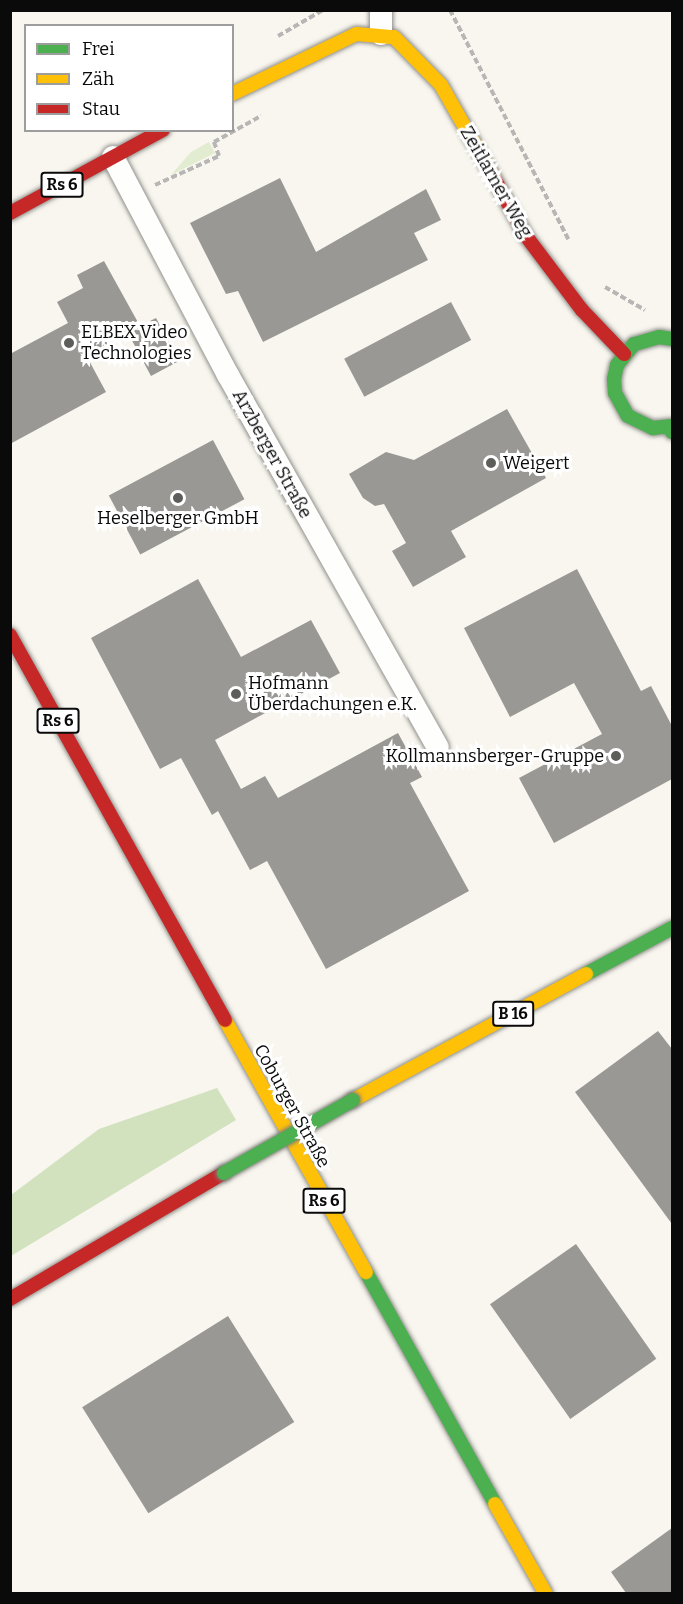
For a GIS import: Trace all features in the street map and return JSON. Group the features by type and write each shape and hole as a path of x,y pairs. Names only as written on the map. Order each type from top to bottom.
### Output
{"main road":[{"path":"234,93 356,34 381,34"},
{"name":"Zeitlarner Weg","path":"381,34 410,48 441,85 526,236 582,310 624,354"},
{"name":"Rs 6","path":"10,213 159,132"},
{"path":"672,339 646,339 624,354 614,379 620,405 640,424 672,428"},
{"name":"Coburger Straße","path":"10,635 546,1593"},
{"name":"B 16","path":"10,1299 353,1100 672,928"}],"street":[{"path":"381,10 381,34"},
{"name":"Arzberger Straße","path":"113,157 438,747"}],"path":[{"path":"450,10 574,250"},
{"path":"234,131 263,115"},
{"path":"133,196 219,156 214,142 232,132"},
{"path":"599,284 633,306 653,313"}],"green space":[{"path":"209,142 215,153 171,175 191,152"},
{"path":"217,1088 236,1120 11,1256 11,1195 99,1129"}],"building":[{"path":"280,178 316,252 426,189 441,220 414,233 428,260 263,342 238,291 226,294 190,223"},
{"name":"ELBEX Video Technologies","path":"104,261 140,326 156,318 179,361 151,376 128,333 86,355 106,392 10,444 10,354 68,323 57,302 83,288 77,275"},
{"path":"451,302 471,340 364,397 344,359"},
{"path":"507,409 546,478 451,531 466,557 413,587 392,551 406,543 384,504 375,506 363,498 349,474 386,452 414,460"},
{"name":"Heselberger GmbH","path":"213,440 244,499 140,555 109,495"},
{"path":"577,569 641,691 651,686 672,726 672,779 554,843 519,778 602,734 574,683 510,717 464,628"},
{"path":"198,579 241,657 311,620 340,673 215,740 241,789 265,776 278,798 398,733 422,777 410,783 469,891 326,969 267,861 250,870 218,811 212,815 181,758 160,769 91,638"},
{"path":"658,1031 672,1049 672,1224 575,1092"},
{"path":"576,1244 656,1359 570,1419 490,1304"},
{"path":"228,1316 294,1422 148,1513 82,1407"},
{"path":"672,1528 672,1593 626,1593 611,1572"}],"traffic: fast":[{"path":"672,339 659,337 634,344 617,365 614,379 615,393 628,416 653,428 672,426"},
{"path":"671,427 672,432"},
{"path":"586,974 672,928"},
{"path":"224,1173 353,1100"},
{"path":"366,1272 495,1504"}],"traffic: slow":[{"path":"234,93 356,34 394,37 441,85 495,180"},
{"path":"353,1100 586,974"},
{"path":"225,1020 366,1272"},
{"path":"495,1504 546,1594"}],"traffic: jam":[{"path":"10,213 159,132"},
{"path":"495,180 526,236 582,310 624,354"},
{"path":"10,635 225,1020"},
{"path":"10,1299 224,1173"}],"place":[{"name":"ELBEX Video Technologies","path":"69,343"},
{"name":"Weigert","path":"491,463"},
{"name":"Heselberger GmbH","path":"178,498"},
{"name":"Hofmann Überdachungen e.K.","path":"236,694"},
{"name":"Kollmannsberger-Gruppe","path":"616,756"}]}
